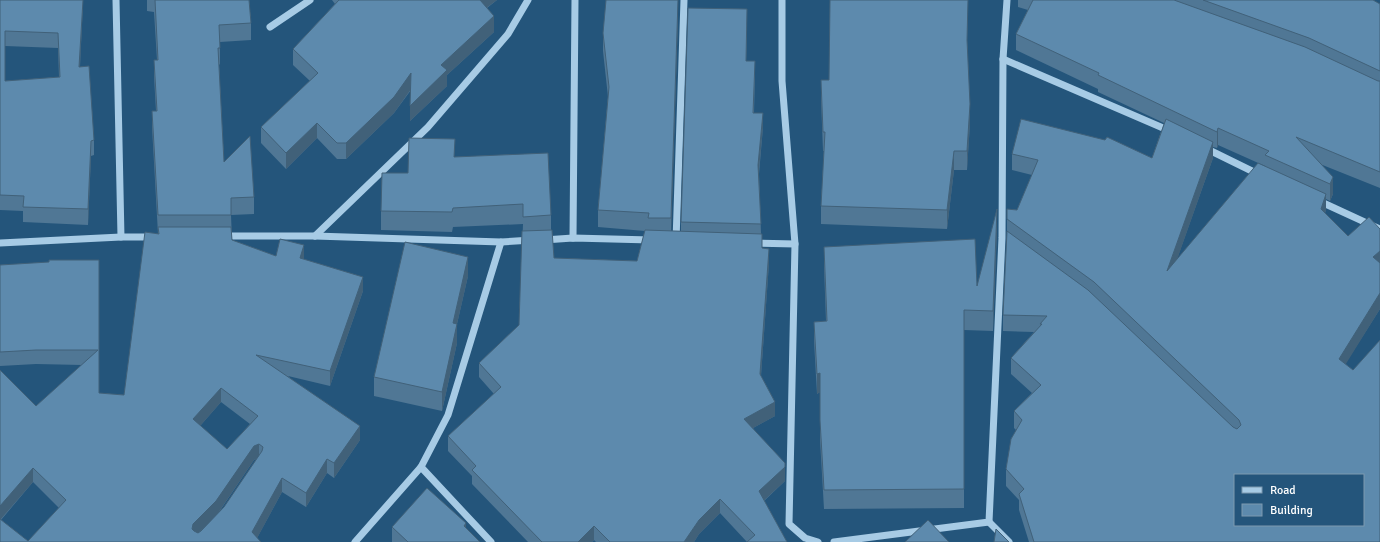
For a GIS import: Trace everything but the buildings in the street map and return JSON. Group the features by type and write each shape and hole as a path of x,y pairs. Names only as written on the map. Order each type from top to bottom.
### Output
{"street":[{"path":"116,0 121,237"},
{"path":"270,27 310,0"},
{"path":"315,236 428,127 508,34 528,0"},
{"path":"573,238 576,0"},
{"path":"676,241 684,0"},
{"path":"782,0 782,81 795,244 789,524 805,538 818,542"},
{"path":"1007,0 1003,59 1002,238 989,522 1009,542"},
{"path":"1003,59 1175,134"},
{"path":"1197,144 1269,178"},
{"path":"1312,198 1380,229"},
{"path":"214,236 315,236 501,242 573,238 660,240"},
{"path":"0,243 121,237 160,237"},
{"path":"1002,238 1008,243"},
{"path":"668,241 684,241"},
{"path":"355,542 421,467 448,415 501,242"},
{"path":"747,243 795,244"},
{"path":"421,467 491,542"},
{"path":"834,542 989,522"}]}
